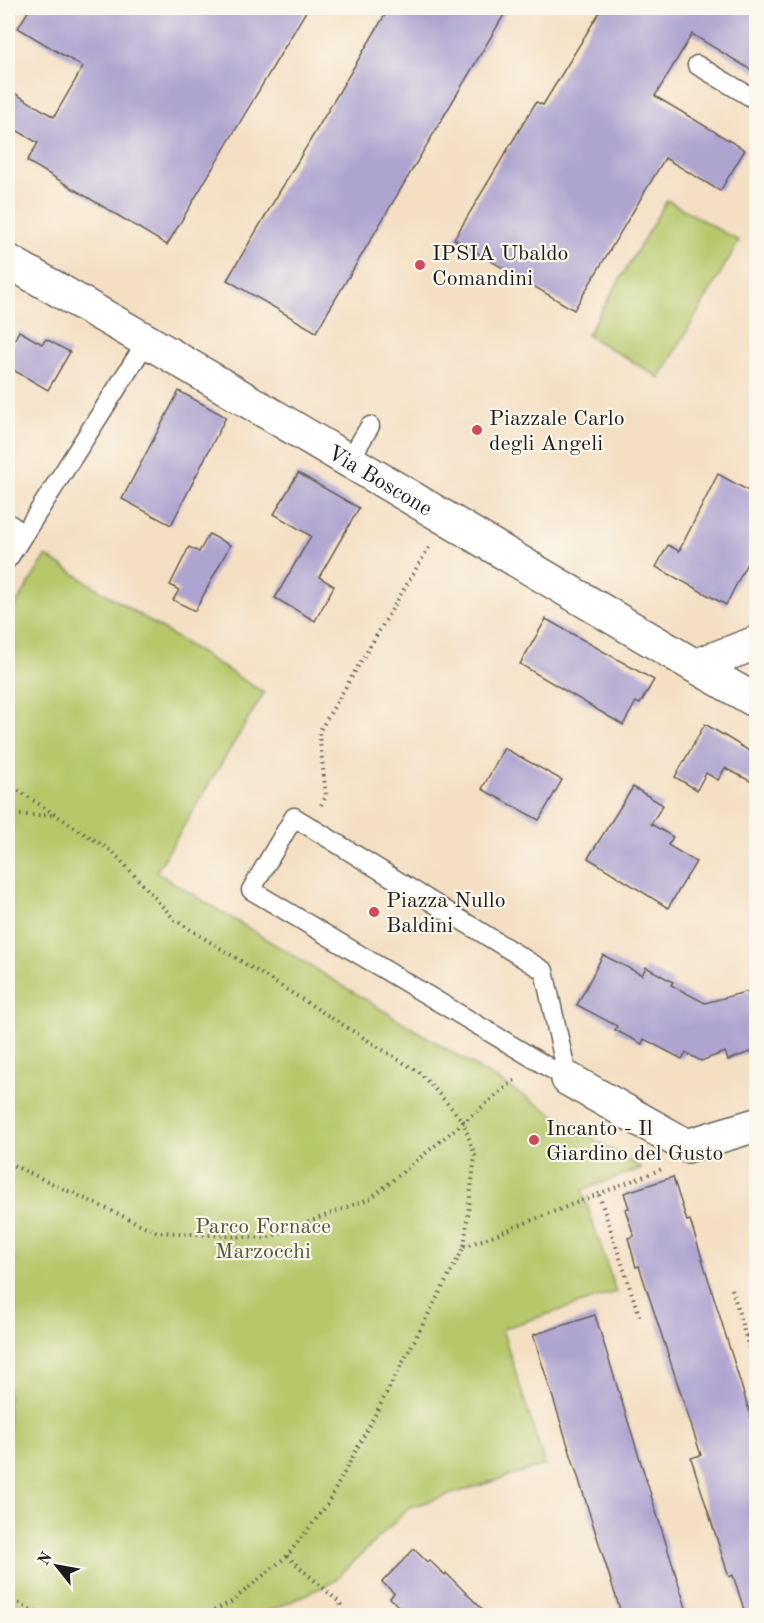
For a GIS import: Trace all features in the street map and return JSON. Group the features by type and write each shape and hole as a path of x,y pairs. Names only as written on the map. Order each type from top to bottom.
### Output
{"street":[{"name":"Via Boscone","path":"8,261 756,701"},
{"path":"695,666 756,643"},
{"path":"568,1079 687,1146 756,1125"}],"lane":[{"path":"697,65 756,100"},
{"path":"8,559 147,341"},
{"path":"349,461 370,426"},
{"path":"8,524 24,534"},
{"path":"294,817 544,971 568,1079 251,890 294,817"}],"path":[{"path":"308,826 326,796 319,732 446,519"},
{"path":"8,784 52,815 113,852 175,921 420,1073 463,1121 475,1156 464,1247 327,1505 287,1556 231,1602 203,1616"},
{"path":"8,815 52,815"},
{"path":"8,1164 157,1232 267,1238 371,1198 515,1080 568,1079"},
{"path":"464,1247 690,1157 687,1146"},
{"path":"599,1195 640,1318"},
{"path":"732,1289 756,1373"},
{"path":"746,1336 756,1333"},
{"path":"287,1556 340,1603 343,1616"},
{"path":"8,1598 45,1616"}],"green space":[{"path":"667,200 739,241 660,378 587,335"},
{"name":"Parco Fornace Marzocchi","path":"46,556 264,693 156,872 642,1168 582,1190 616,1292 502,1329 545,1465 410,1507 333,1582 262,1615 8,1615 8,617"}],"building":[{"path":"30,8 308,8 167,245 27,161 38,143 8,125 8,89 54,117 83,67 18,28"},
{"path":"389,8 508,8 316,332 227,280"},
{"path":"602,8 756,8 756,73 692,34 655,96 745,150 720,191 665,158 574,310 454,239 536,102 543,105"},
{"path":"19,331 42,344 46,339 70,352 48,390 8,367 8,352"},
{"path":"179,391 226,417 171,525 122,499"},
{"path":"298,473 359,508 319,577 334,586 315,621 275,598 311,536 274,514"},
{"path":"718,474 756,495 756,545 726,605 656,567 668,545 679,551"},
{"path":"209,534 230,545 195,611 173,600 179,590 170,585 189,547 199,552"},
{"path":"546,619 654,680 640,704 636,702 623,725 520,664"},
{"path":"705,724 756,755 756,784 725,768 718,780 706,773 697,790 675,777"},
{"path":"504,748 562,780 539,820 482,789"},
{"path":"633,787 663,805 651,824 673,837 668,845 696,862 668,908 588,858"},
{"path":"603,955 642,975 646,967 673,982 671,985 705,1003 756,989 756,1050 728,1060 725,1052 701,1061 686,1053 682,1059 644,1039 642,1044 615,1030 617,1026 577,1005"},
{"path":"673,1177 687,1221 690,1220 756,1433 756,1616 746,1616 733,1575 729,1577 691,1458 701,1455 628,1238 634,1236 625,1209 629,1208 624,1193"},
{"path":"595,1315 687,1611 673,1616 622,1616 533,1335"},
{"path":"414,1549 427,1562 429,1560 445,1575 446,1573 489,1616 408,1616 390,1598 394,1593 382,1582"}],"place":[{"name":"IPSIA Ubaldo Comandini","path":"420,265"},
{"name":"Piazzale Carlo degli Angeli","path":"477,430"},
{"name":"Piazza Nullo Baldini","path":"374,912"},
{"name":"Incanto - Il Giardino del Gusto","path":"534,1140"}]}
